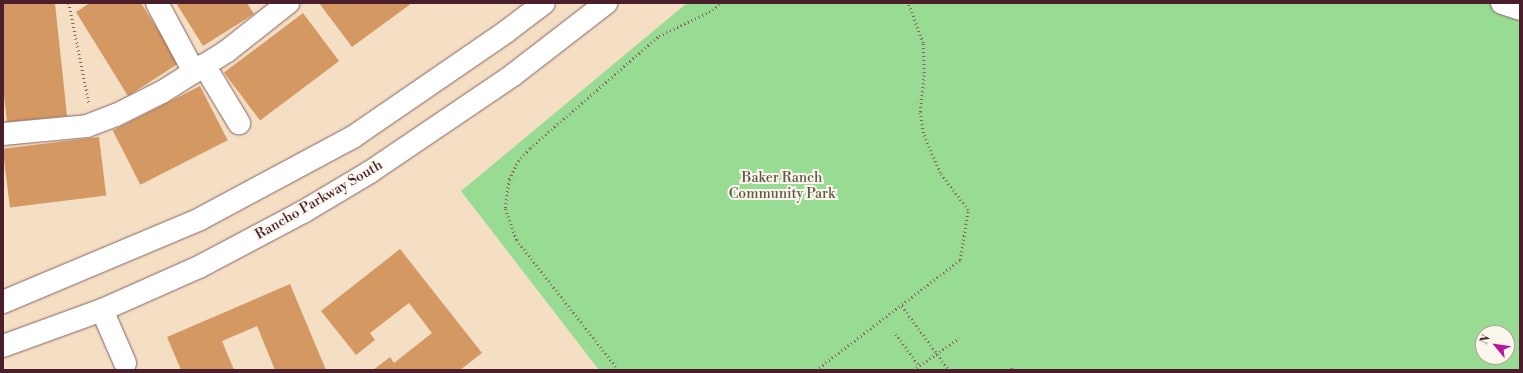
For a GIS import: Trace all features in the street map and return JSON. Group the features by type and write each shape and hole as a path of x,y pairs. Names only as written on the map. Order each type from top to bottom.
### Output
{"street":[{"path":"157,3 199,68 239,123"},
{"path":"3,134 93,123 162,92 199,68 288,3"},
{"path":"3,302 200,219 353,137 507,32 544,3"},
{"name":"Rancho Parkway South","path":"3,346 102,310 199,267 370,172 513,75 606,3"},
{"path":"1502,3 1520,9"},
{"path":"102,310 125,363"}],"path":[{"path":"69,3 93,123"},
{"path":"618,370 516,240 505,208 509,179 518,161 530,148 659,36 709,12 721,3"},
{"path":"816,370 958,264 968,210 938,168 923,134 920,112 924,73 923,43 908,3"},
{"path":"902,306 949,370"},
{"path":"896,334 919,366"},
{"path":"913,370 959,338"},
{"path":"1066,370 1084,370"}],"green space":[{"name":"Baker Ranch Community Park","path":"687,3 1520,3 1520,370 599,370 461,191"}],"building":[{"path":"3,3 55,3 67,116 7,122 3,87"},
{"path":"90,3 141,3 179,63 128,96 76,12"},
{"path":"176,3 247,3 254,14 203,46"},
{"path":"319,3 412,3 352,47"},
{"path":"303,13 339,61 260,120 224,73"},
{"path":"200,86 228,140 140,185 113,130"},
{"path":"99,137 106,196 10,207 3,149"},
{"path":"400,249 482,353 460,370 373,370 390,357 394,363 432,333 409,303 370,333 375,340 356,355 321,311"},
{"path":"290,284 326,370 275,370 257,326 222,341 234,370 181,370 167,337"}]}
